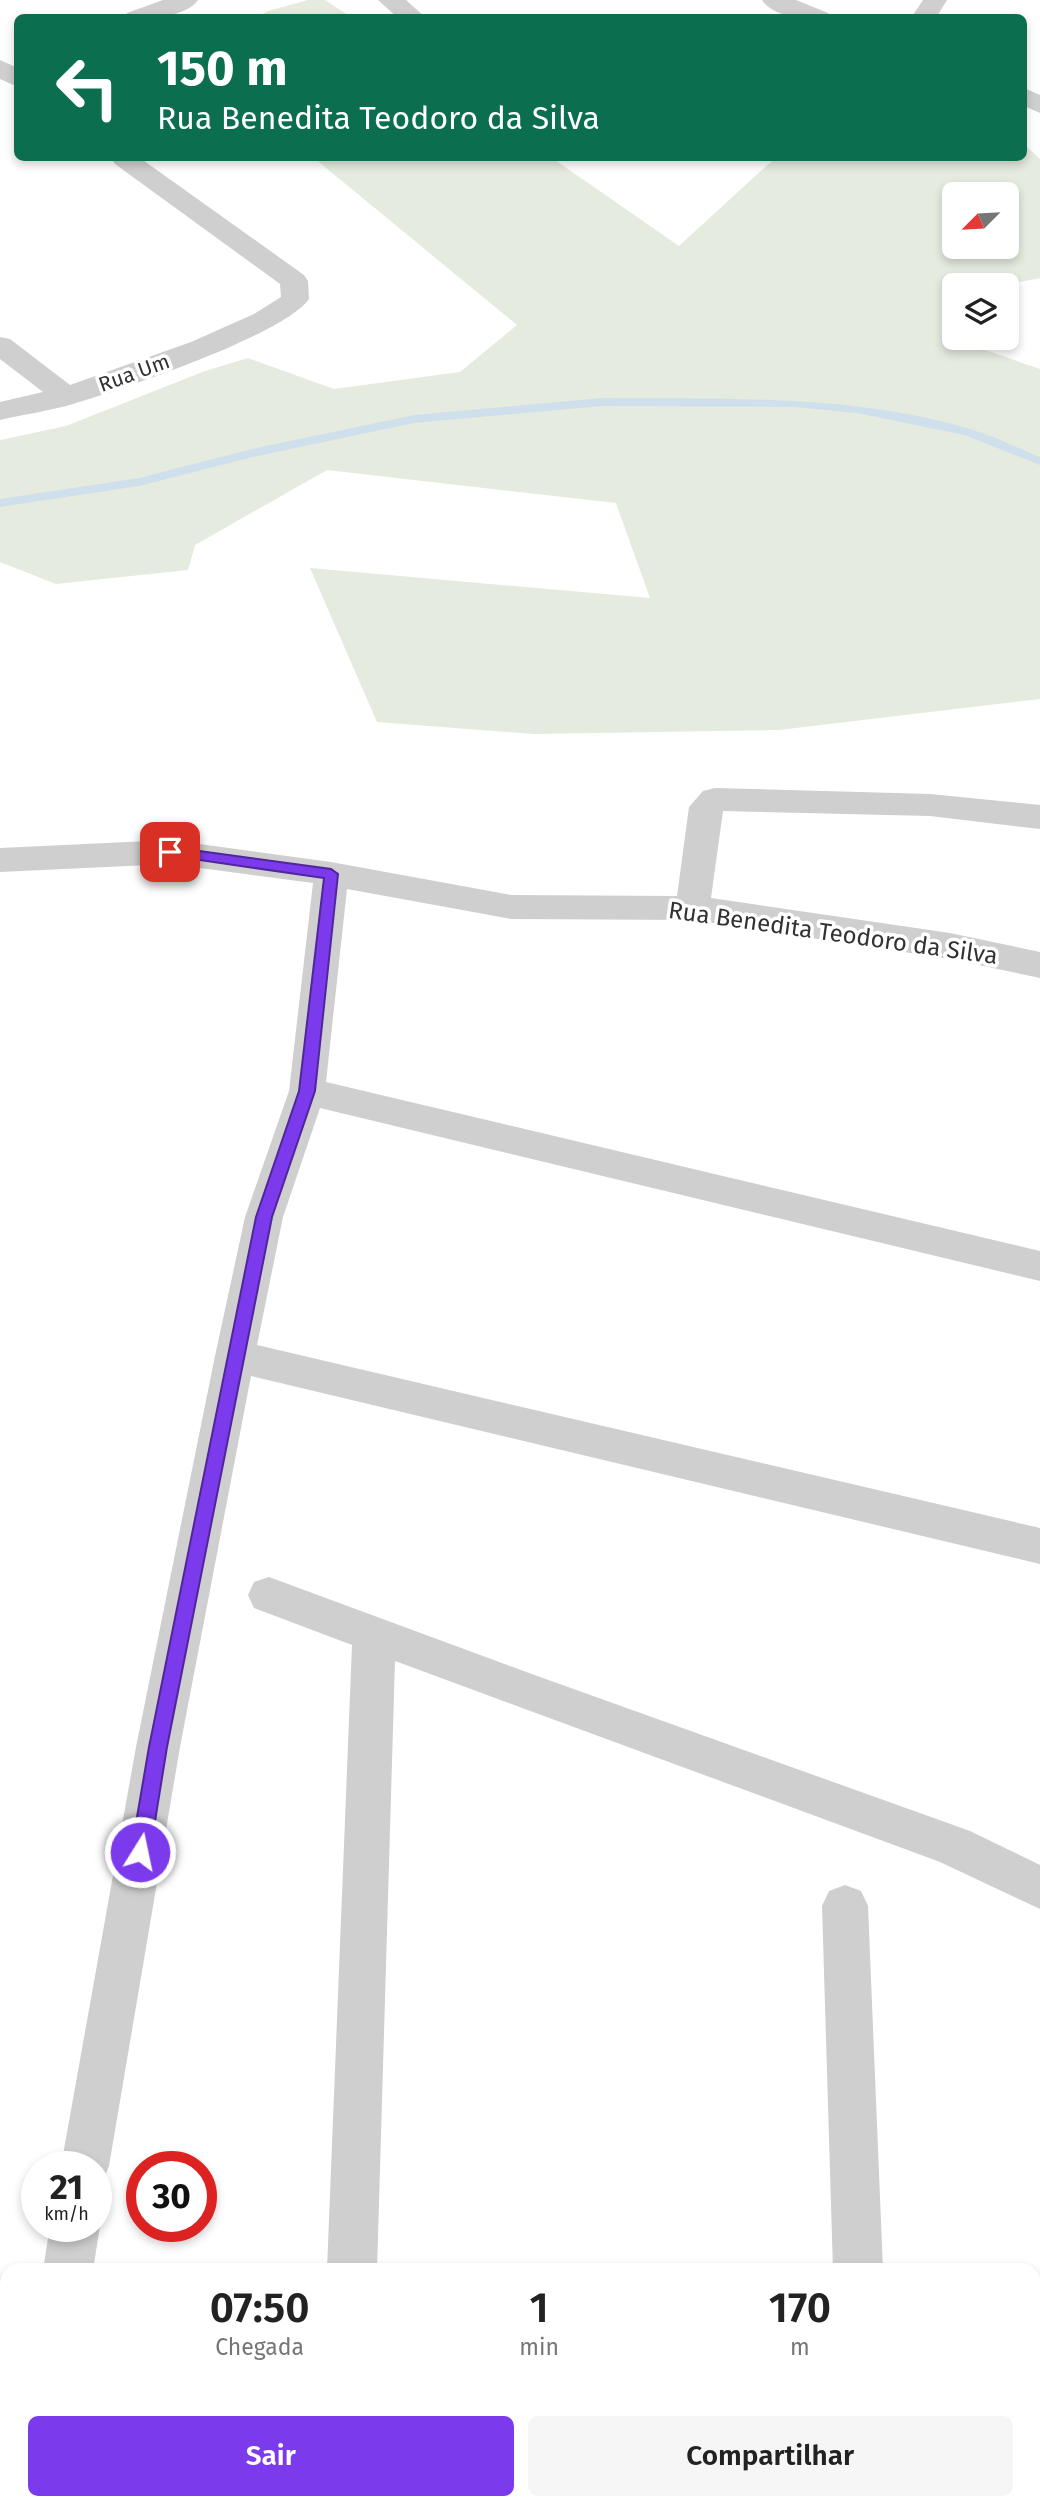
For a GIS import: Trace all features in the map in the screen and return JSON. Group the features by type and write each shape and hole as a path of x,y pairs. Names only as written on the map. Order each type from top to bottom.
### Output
{"street":[{"path":"147,14 186,0"},
{"path":"390,0 409,14"},
{"path":"781,3 809,14"},
{"path":"0,66 14,77"},
{"name":"Rua Um","path":"0,411 67,397 150,369 263,320 295,299 294,281 128,161"},
{"path":"0,345 67,397"},
{"path":"692,908 706,807 715,799 930,805 1040,817"},
{"name":"Rua Benedita Teodoro da Silva","path":"0,860 170,852 331,874 511,907 692,908 950,946 1040,965"},
{"path":"88,2151 158,1747 235,1356 264,1217 307,1091 331,874"},
{"path":"307,1091 1040,1266"},
{"path":"235,1356 1040,1546"},
{"path":"269,1595 524,1691 954,1846 1040,1888"},
{"path":"352,2263 374,1634"},
{"path":"845,1906 858,2263"},
{"path":"69,2263 72,2242"}],"shaded area":[{"path":"308,0 325,0 346,14 263,14"},
{"path":"1027,147 1040,159 1040,278 1019,282 1019,273 942,273 942,350 985,350 1040,369 1040,699 779,730 534,734 377,722 310,568 650,598 616,503 327,470 195,545 188,570 56,584 0,562 0,440 66,426 205,371 248,358 334,389 460,372 517,325 318,161 556,161 679,246 772,161 1027,161"}],"waterway":[{"path":"0,503 139,482 252,453 414,419 603,402 793,403 857,409 967,432 1040,461"}],"route":[{"path":"140,1852 158,1747 264,1217 307,1091 331,874 170,852"}]}
